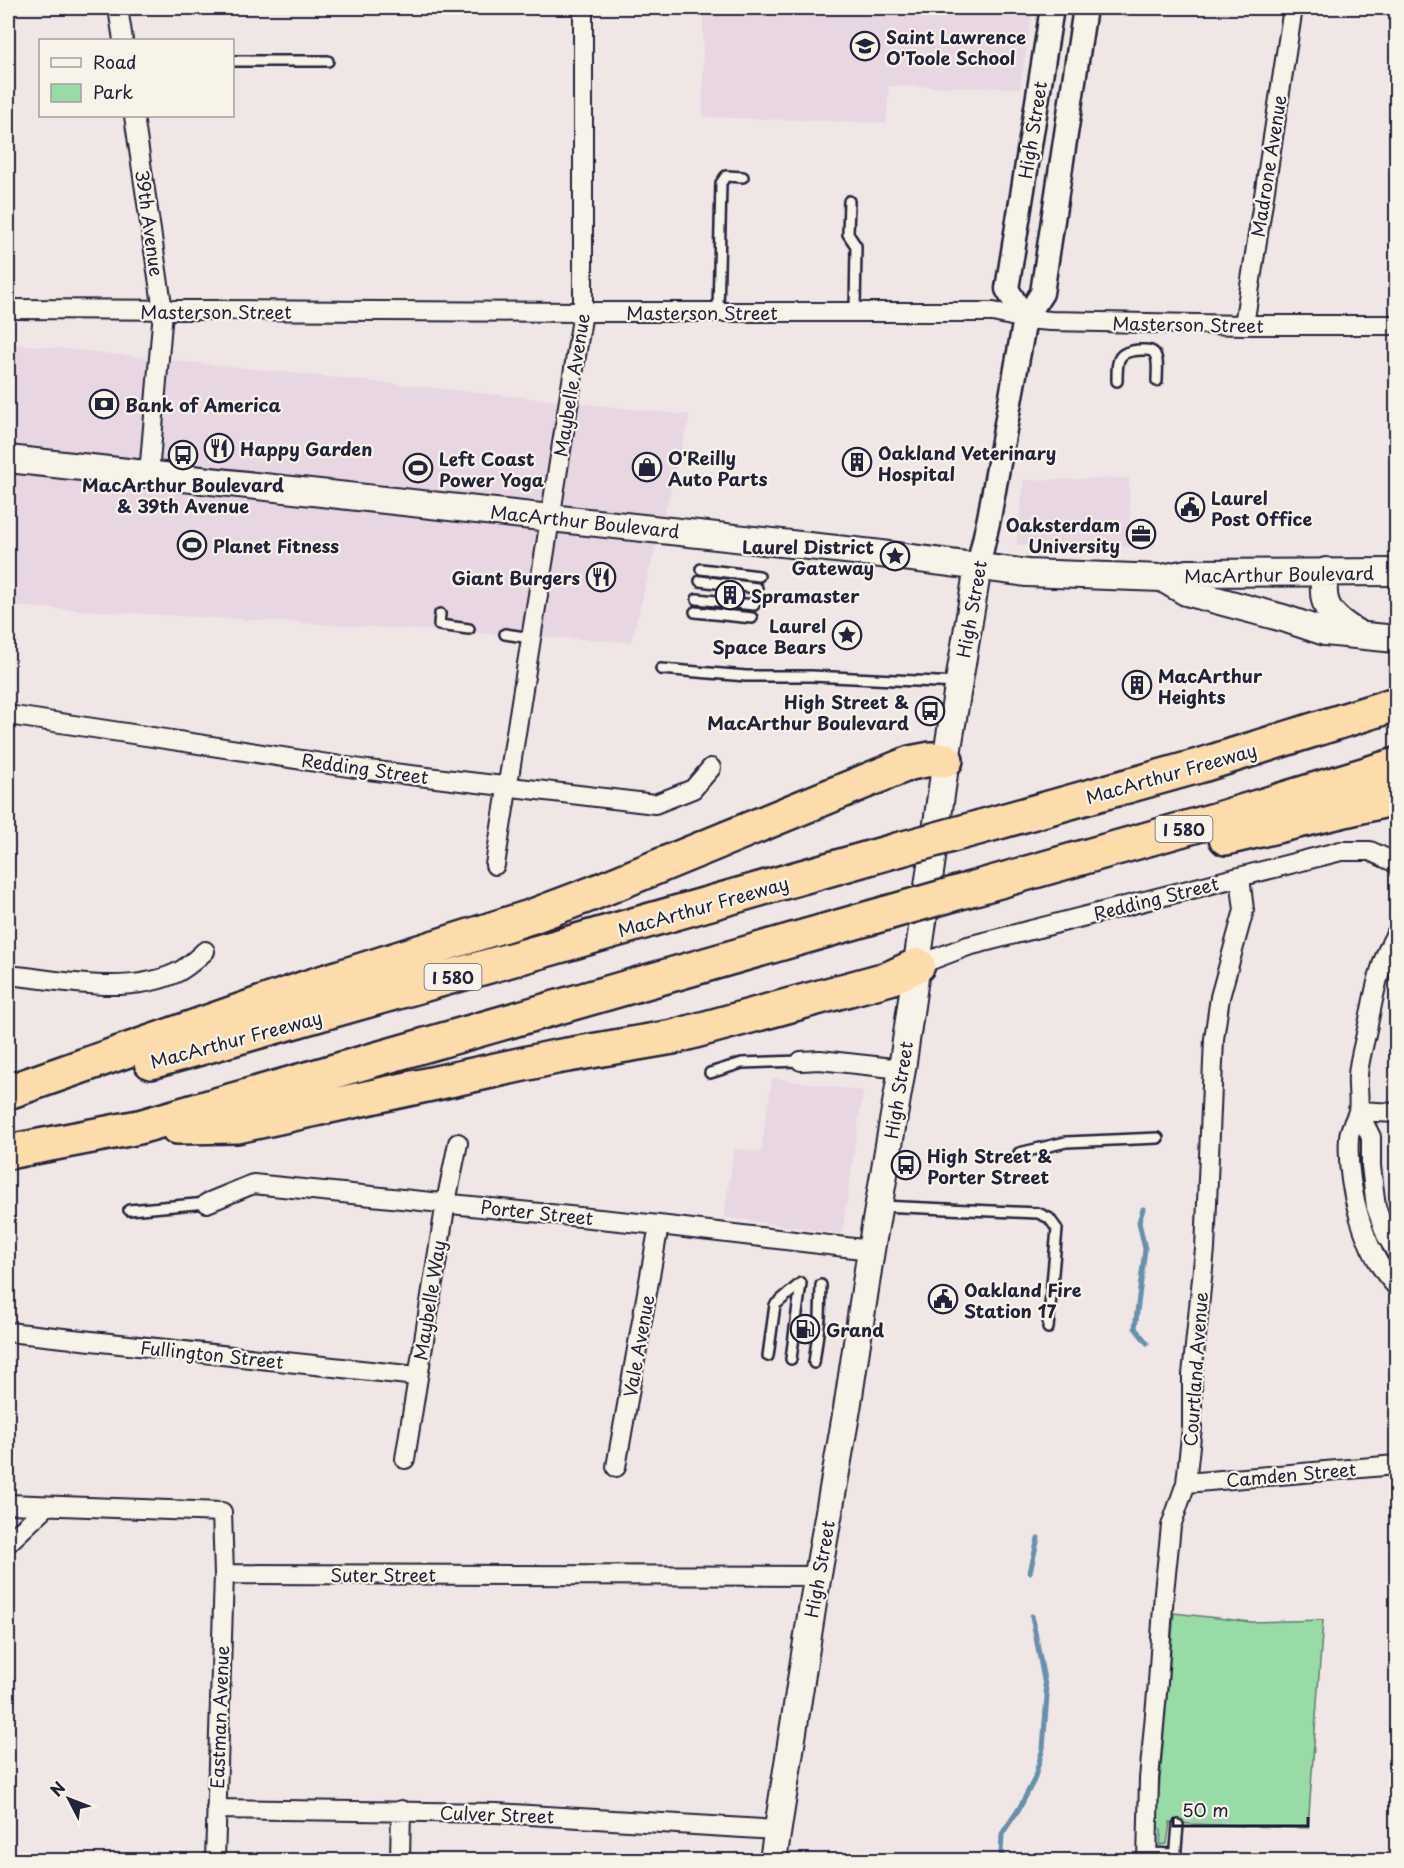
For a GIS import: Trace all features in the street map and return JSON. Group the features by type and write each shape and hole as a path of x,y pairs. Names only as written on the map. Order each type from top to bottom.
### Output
{"highway":[{"name":"MacArthur Freeway","path":"8,1094 201,1050 1202,765 1396,704"},
{"path":"8,1094 308,987 530,917 910,763 931,759 946,760"},
{"name":"I 580","path":"8,1152 139,1127 1215,820 1396,765"},
{"path":"971,889 1220,839 1396,798"},
{"path":"139,1127 237,1126 556,1057 674,1037 890,978 918,966"}],"main road":[{"name":"MacArthur Boulevard","path":"8,459 873,553 1033,573 1162,578 1187,573 1396,572"},
{"name":"High Street","path":"772,1860 902,1069 946,760 978,567"},
{"path":"1326,571 1323,588 1324,601 1329,611 1340,622 1361,636"},
{"name":"MacArthur Boulevard","path":"1162,578 1186,592 1283,618 1325,632 1396,639"}],"street":[{"path":"118,8 123,39"},
{"name":"Maybelle Avenue","path":"495,865 583,312 583,8"},
{"name":"High Street","path":"1025,319 1007,290 1052,8"},
{"name":"High Street","path":"978,567 1025,319 1042,293 1085,8"},
{"name":"Madrone Avenue","path":"1244,325 1293,8"},
{"name":"39th Avenue","path":"134,117 163,311 149,474"},
{"name":"Masterson Street","path":"8,309 993,312 1025,319 1244,325 1396,325"},
{"name":"Redding Street","path":"8,715 368,770 655,804 693,789 711,768"},
{"name":"Redding Street","path":"918,966 968,946 1341,851 1370,851 1396,863"},
{"name":"Courtland Avenue","path":"1147,1857 1149,1779 1164,1592 1171,1526 1186,1484 1192,1427 1192,1375 1205,1249 1214,1039 1221,997 1244,910 1240,877"},
{"path":"1396,934 1376,984 1358,1074 1358,1111 1348,1135 1356,1206 1371,1249 1383,1271 1396,1286"},
{"path":"8,975 121,987 141,984 176,973 192,964 205,951"},
{"path":"801,1061 820,1060 902,1069"},
{"path":"1358,1111 1396,1113"},
{"path":"1358,1111 1371,1137 1371,1166 1376,1207 1386,1235 1396,1252"},
{"name":"Maybelle Way","path":"405,1459 446,1202 458,1143"},
{"name":"Porter Street","path":"207,1203 253,1184 446,1202 871,1250"},
{"name":"Vale Avenue","path":"616,1467 659,1225"},
{"name":"Fullington Street","path":"8,1332 417,1376"},
{"name":"Camden Street","path":"1186,1484 1396,1465"},
{"path":"8,1504 222,1512 224,1574"},
{"path":"8,1543 47,1506"},
{"name":"Suter Street","path":"224,1574 818,1576"},
{"name":"Eastman Avenue","path":"215,1860 224,1574"},
{"name":"Culver Street","path":"216,1809 401,1810 603,1818 777,1830"},
{"path":"400,1860 401,1810"}],"lane":[{"path":"234,61 328,61"},
{"path":"718,312 721,183 726,176 743,177"},
{"path":"849,201 848,234 856,246 855,312"},
{"path":"1117,381 1117,362 1122,355 1128,351 1150,350 1157,358 1157,381"},
{"path":"701,569 759,576"},
{"path":"700,581 757,588"},
{"path":"697,599 754,605"},
{"path":"695,612 752,618"},
{"path":"440,614 439,625 469,629"},
{"path":"505,634 531,638"},
{"path":"661,669 746,676 811,676 958,683"},
{"path":"710,1073 742,1063 801,1061"},
{"path":"1019,1153 1066,1142 1158,1138"},
{"path":"129,1210 207,1203"},
{"path":"879,1206 1038,1214 1049,1218 1057,1229 1048,1328"},
{"path":"768,1356 775,1305 801,1283 791,1359"},
{"path":"814,1363 820,1318 821,1285"},
{"path":"1147,1857 1176,1857 1178,1825"}],"shaded area":[{"name":"Saint Lawrence O'Toole School","path":"703,8 1033,8 1020,88 889,86 886,123 703,117"},
{"path":"8,343 690,415 631,642 8,606"},
{"path":"1129,478 1130,547 1016,545 1024,480"},
{"path":"772,1078 863,1091 842,1234 724,1217 734,1149 761,1152"}],"green space":[{"path":"1174,1613 1251,1622 1323,1620 1308,1828 1170,1822 1167,1844 1160,1845 1161,1830 1156,1827"}],"waterway":[{"path":"1143,1209 1139,1222 1145,1249 1135,1328 1147,1343"},
{"path":"1030,1572 1038,1538"},
{"path":"1006,1860 1001,1854 1002,1834 1034,1780 1043,1748 1047,1696 1032,1616"}],"place":[{"name":"Saint Lawrence O'Toole School","path":"865,46"},
{"name":"Bank of America","path":"104,404"},
{"name":"Happy Garden","path":"219,448"},
{"name":"MacArthur Boulevard & 39th Avenue","path":"183,455"},
{"name":"Oakland Veterinary Hospital","path":"857,462"},
{"name":"O'Reilly Auto Parts","path":"647,467"},
{"name":"Left Coast Power Yoga","path":"418,468"},
{"name":"Laurel Post Office","path":"1190,507"},
{"name":"Oaksterdam University","path":"1141,534"},
{"name":"Planet Fitness","path":"192,545"},
{"name":"Laurel District Gateway","path":"895,556"},
{"name":"Giant Burgers","path":"601,577"},
{"name":"Spramaster","path":"730,595"},
{"name":"Laurel Space Bears","path":"847,635"},
{"name":"MacArthur Heights","path":"1137,685"},
{"name":"High Street & MacArthur Boulevard","path":"930,711"},
{"name":"High Street & Porter Street","path":"906,1165"},
{"name":"Oakland Fire Station 17","path":"943,1299"},
{"name":"Grand","path":"805,1329"}]}
